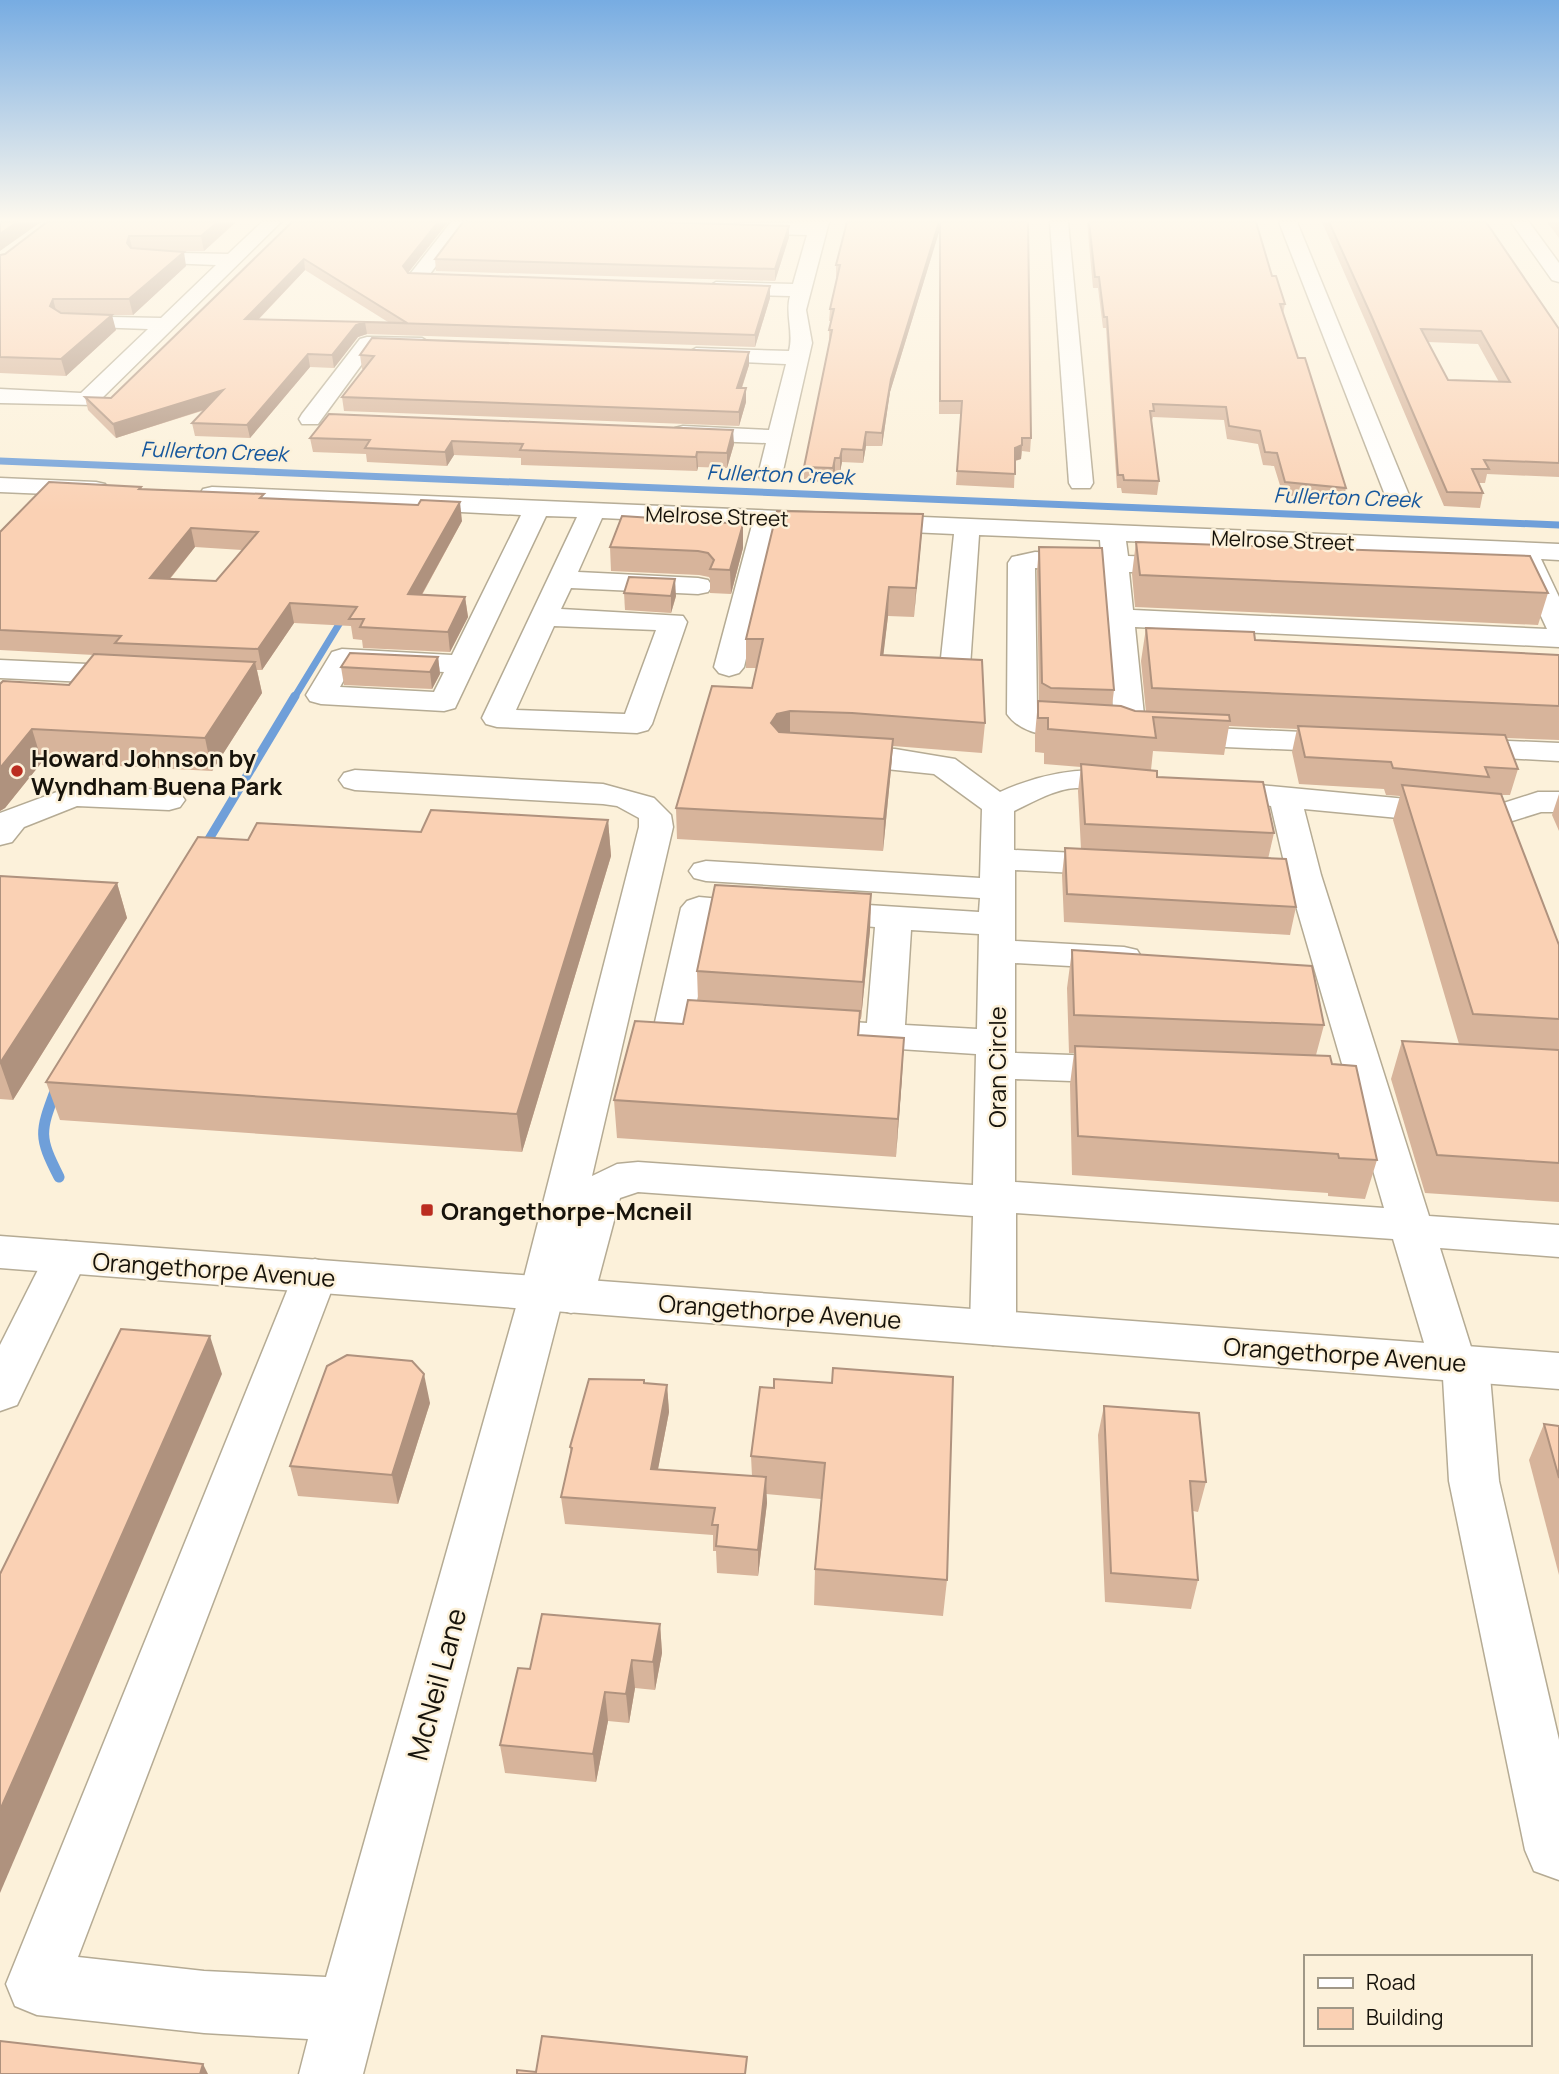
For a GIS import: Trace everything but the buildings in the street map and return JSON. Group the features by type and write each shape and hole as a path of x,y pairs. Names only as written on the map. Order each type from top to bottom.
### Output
{"street":[{"path":"0,396 87,400 171,319"},
{"path":"770,475 799,358 802,334 798,319"},
{"path":"1067,319 1080,484"},
{"path":"1327,319 1397,495"},
{"path":"66,320 166,324"},
{"path":"338,420 310,419 367,342 437,345"},
{"path":"674,353 799,358"},
{"path":"655,432 779,437"},
{"path":"5,491 126,491"},
{"name":"Melrose Street","path":"181,493 537,508 587,522 696,516 1559,552"},
{"path":"463,664 537,508"},
{"path":"544,617 673,622 637,724 497,718 587,522 632,536 680,534 696,516"},
{"path":"729,667 766,519"},
{"path":"912,665 955,667 967,527"},
{"path":"1112,533 1119,618 1136,649 1130,734 1379,744"},
{"path":"1308,541 1317,571"},
{"path":"1524,551 1559,626"},
{"path":"1129,729 1040,725 1022,714 1021,563 1035,560 1209,567"},
{"path":"1510,577 1538,578"},
{"path":"561,579 698,586"},
{"path":"1119,618 1559,638"},
{"path":"0,669 154,676"},
{"path":"1434,747 1559,752"},
{"path":"816,754 895,758 944,766 998,806 1029,791 1073,778 1166,786"},
{"path":"355,780 603,794 625,797 655,815 656,827 556,1294"},
{"path":"1232,793 1493,817 1509,825 1538,802 1559,802"},
{"path":"0,835 12,820 74,796 169,800"},
{"path":"1284,798 1290,874 1376,1069 1412,1228 1459,1363 1474,1481 1555,1850 1559,1851"},
{"name":"Oran Circle","path":"993,1327 998,806"},
{"path":"1150,867 997,906 894,918 699,908 674,1022 885,1036 995,1054 1160,1072"},
{"path":"706,871 997,906 1157,959"},
{"path":"885,1036 894,918"},
{"path":"1292,966 1332,968"},
{"path":"1325,1078 1376,1069"},
{"path":"556,1294 601,1190 617,1179 638,1177 996,1199 1559,1241"},
{"name":"Orangethorpe Avenue","path":"0,1252 1559,1371"},
{"path":"0,1392 66,1257"},
{"path":"315,1276 37,1984 204,2001 348,2010"},
{"name":"McNeil Lane","path":"331,2074 556,1294"}],"waterway":[{"name":"Fullerton Creek","path":"0,461 1559,525"},
{"path":"294,698 344,616"},
{"path":"203,849 295,696"},
{"path":"56,1089 44,1125 44,1134 47,1152 59,1177"}],"place":[{"name":"Howard Johnson by Wyndham Buena Park","path":"17,771"},
{"name":"Orangethorpe-Mcneil","path":"427,1210"}]}
